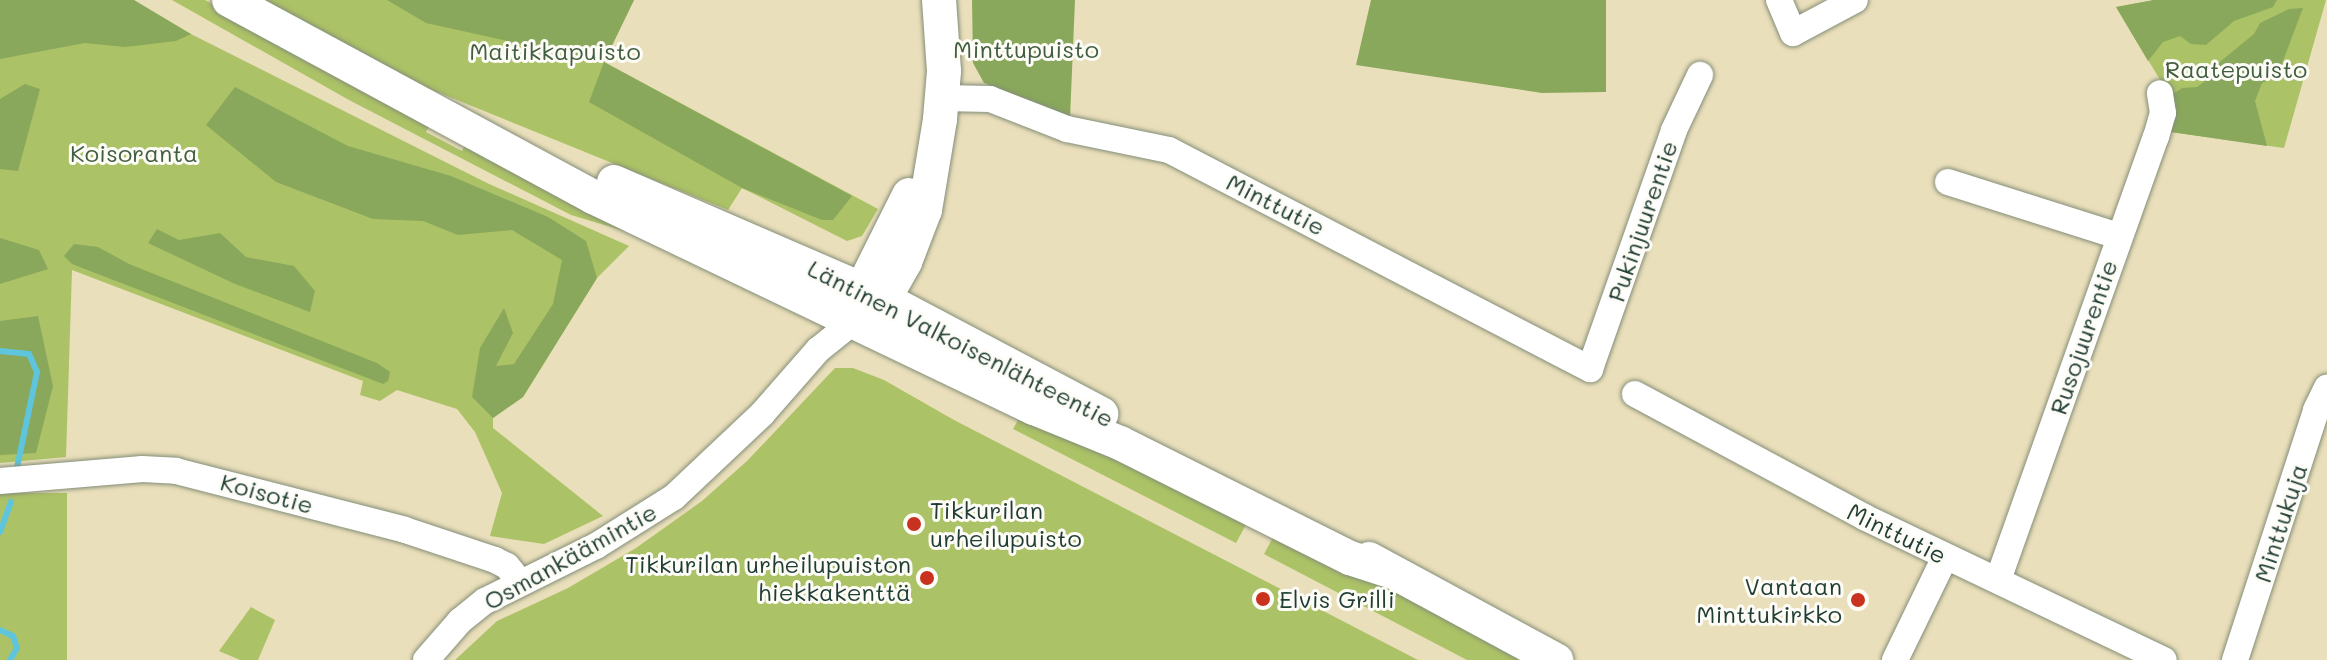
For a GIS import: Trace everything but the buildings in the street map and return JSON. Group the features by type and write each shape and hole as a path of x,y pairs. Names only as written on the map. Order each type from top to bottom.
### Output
{"main road":[{"name":"Läntinen Valkoisenlähteentie","path":"229,0 593,197 867,303 1329,535 1386,570 1556,660"},
{"path":"867,303 905,262 925,210 944,71 939,0"}],"street":[{"path":"1779,0 1793,33 1855,0"},
{"name":"Pukinjuurentie","path":"1590,369 1674,130 1700,75"},
{"name":"Rusojuurentie","path":"1998,580 2118,236 2156,137 2163,113 2160,93"},
{"name":"Minttutie","path":"942,98 990,99 1067,129 1169,150 1590,369"},
{"path":"1948,182 2118,236"},
{"name":"Osmankäämintie","path":"426,660 460,621 519,581 596,546 674,497 762,414 818,350 867,303"},
{"name":"Minttukuja","path":"2235,660 2316,410 2327,387"},
{"name":"Minttutie","path":"1635,394 1945,557 1998,580 2134,652 2164,660"},
{"name":"Koisotie","path":"1,481 142,469 203,476 405,530 495,560 507,566 519,581"},
{"path":"1895,660 1945,557"}],"green space":[{"name":"Koisoranta","path":"0,0 134,0 165,21 487,183 629,246 597,278 523,397 493,418 493,428 603,516 544,544 490,536 502,493 475,432 457,409 397,390 380,401 360,395 363,381 72,270 66,457 0,463"},
{"path":"0,0 134,0 191,34 176,41 125,47 85,43 0,59"},
{"path":"172,0 205,0 430,124 426,132 462,151 466,143 638,235 571,215 349,100"},
{"name":"Maitikkapuisto","path":"262,0 634,0 604,62 878,209 862,236 847,241 742,188 728,210 430,89"},
{"path":"387,0 634,0 604,62 426,23"},
{"name":"Minttupuisto","path":"972,0 1075,0 1070,118 984,83 973,63"},
{"path":"1371,0 1606,0 1606,92 1542,93 1356,65"},
{"name":"Raatepuisto","path":"2154,0 2326,0 2284,148 2164,131 2174,105 2173,94 2162,83 2116,7"},
{"path":"2154,0 2277,0 2273,7 2234,21 2206,45 2191,44 2180,36 2163,42 2148,61 2116,7"},
{"path":"2303,8 2277,77 2262,83 2255,101 2267,146 2164,131 2174,105 2173,94 2182,88 2197,87 2209,78 2216,65 2254,34 2260,23 2289,9"},
{"path":"604,62 852,196 833,220 822,220 742,188 589,102"},
{"path":"25,84 40,89 18,171 0,169 0,99"},
{"path":"235,87 348,146 451,176 548,217 586,241 597,278 523,397 493,418 472,397 480,348 504,308 513,333 496,366 514,364 553,304 562,260 512,230 458,235 423,221 373,219 276,182 206,125"},
{"path":"157,229 179,240 220,233 246,257 294,266 315,291 310,312 235,284 148,243"},
{"path":"0,238 39,250 48,269 0,284"},
{"path":"74,244 98,247 129,264 377,363 390,372 388,381 383,384 72,264 64,256"},
{"path":"38,316 53,386 36,453 0,455 0,321"},
{"name":"Tikkurilan urheilupuisto","path":"835,368 853,368 884,380 954,420 1418,660 455,660 497,621 568,588 636,548 702,501 747,461"},
{"path":"1023,411 1248,521 1236,543 1013,429"},
{"path":"0,493 67,493 67,660 0,660"},
{"path":"1276,532 1534,660 1467,660 1264,554"},
{"path":"251,607 275,620 258,660 240,660 219,651"}],"waterway":[{"path":"0,351 29,354 37,372 17,468"},
{"path":"0,532 11,502"},
{"path":"0,630 13,636 17,648 10,660"}],"place":[{"name":"Tikkurilan urheilupuisto","path":"914,524"},
{"name":"Tikkurilan urheilupuiston hiekkakenttä","path":"927,578"},
{"name":"Elvis Grilli","path":"1263,599"},
{"name":"Vantaan Minttukirkko","path":"1858,600"}]}
